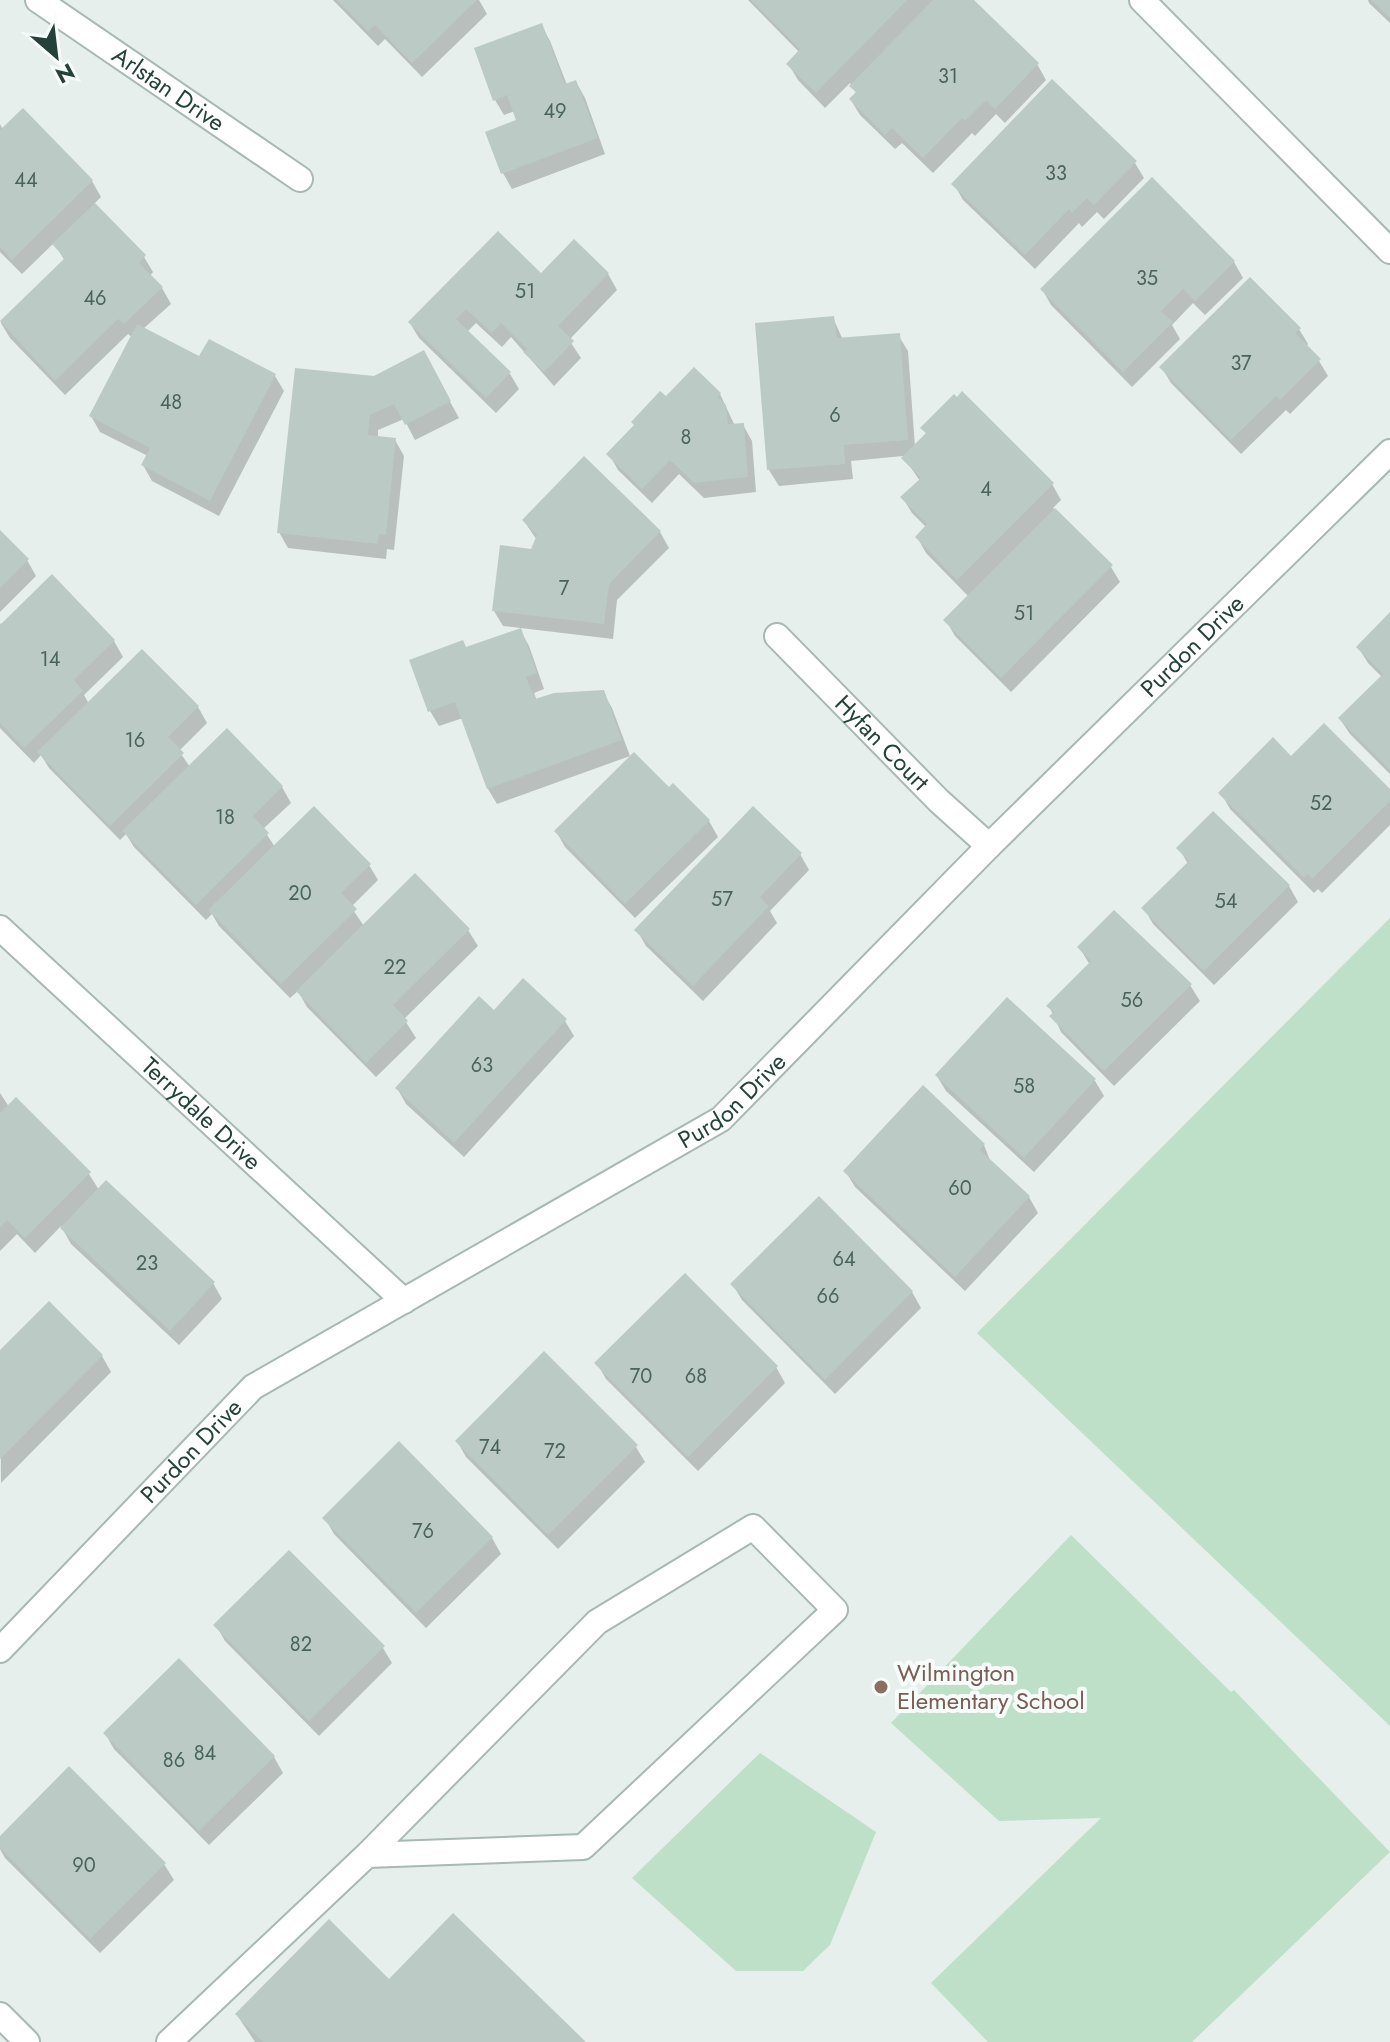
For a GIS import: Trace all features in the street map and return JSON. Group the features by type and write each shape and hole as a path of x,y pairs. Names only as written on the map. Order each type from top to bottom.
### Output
{"street":[{"name":"Arlstan Drive","path":"38,0 300,179"},
{"path":"1142,0 1390,251"},
{"name":"Purdon Drive","path":"0,1650 253,1387 721,1119 989,846 1390,452"},
{"name":"Hyfan Court","path":"777,636 939,801 989,846"},
{"name":"Terrydale Drive","path":"0,928 404,1301"},
{"path":"169,2042 367,1855 597,1622 753,1527 835,1610 583,1847 367,1855"},
{"path":"0,2015 27,2042"}],"green space":[{"path":"1390,918 1390,1726 977,1333"},
{"path":"1071,1535 1231,1692 1234,1690 1390,1852 1192,2042 988,2042 931,1983 1101,1818 999,1821 891,1723"},
{"path":"760,1753 876,1832 830,1945 803,1971 736,1971 632,1878"}],"building":[{"path":"337,0 477,0 412,63 375,25 368,31"},
{"path":"751,0 907,0 816,93 786,64 800,49"},
{"path":"933,0 974,0 1039,63 995,109 986,100 965,121 962,118 923,158 892,128 885,135 849,99 856,92 849,86"},
{"path":"1371,0 1390,0 1390,18"},
{"path":"542,23 565,84 576,80 598,138 501,174 485,132 516,120 507,95 493,101 474,48"},
{"path":"1052,79 1137,161 1094,205 1087,198 1072,213 1069,209 1025,255 951,184"},
{"path":"23,108 93,180 12,260 0,247 0,130"},
{"path":"1152,177 1235,261 1195,301 1183,289 1161,311 1173,322 1123,372 1040,289"},
{"path":"95,203 146,255 139,263 163,287 124,324 118,319 55,381 0,321 65,258 52,244"},
{"path":"498,231 541,273 574,239 609,273 558,326 574,341 544,372 523,352 527,349 501,323 492,333 466,309 456,319 511,372 486,398 408,322"},
{"path":"1250,277 1301,328 1295,333 1321,359 1280,400 1276,396 1231,440 1159,367"},
{"path":"834,316 837,338 900,333 908,440 844,445 845,464 767,470 755,323"},
{"path":"137,324 199,356 209,339 276,374 210,501 141,465 150,448 89,416"},
{"path":"424,350 451,401 405,425 394,404 370,415 368,435 396,438 386,535 379,534 378,544 277,533 295,368 374,376"},
{"path":"694,367 721,393 718,397 726,405 728,424 744,423 748,477 694,483 670,460 642,489 606,454 660,391 666,396"},
{"path":"962,391 1054,483 957,580 915,537 927,524 900,497 921,478 901,458 926,433 920,428 954,394 957,397"},
{"path":"584,456 661,531 609,584 604,624 492,611 500,545 531,549 537,535 522,520"},
{"path":"1055,508 1113,565 1001,678 943,620"},
{"path":"0,530 29,559 0,588"},
{"path":"52,574 115,640 74,680 83,691 24,748 0,723 0,625"},
{"path":"1390,612 1390,770 1338,718 1383,674 1356,647"},
{"path":"521,628 537,673 526,677 535,699 554,693 604,690 622,740 487,789 455,702 428,712 409,660 463,640 466,647"},
{"path":"142,649 199,706 168,737 184,753 110,826 37,752"},
{"path":"1324,723 1390,789 1390,801 1312,879 1308,874 1304,878 1218,793 1273,737 1291,756"},
{"path":"227,728 283,786 253,816 269,833 196,905 122,831"},
{"path":"634,752 669,787 673,783 710,820 625,904 554,831"},
{"path":"314,806 371,864 341,893 357,909 281,984 208,910"},
{"path":"753,806 802,853 760,897 769,906 693,986 634,930"},
{"path":"1213,811 1290,885 1204,971 1141,908 1189,861 1176,848"},
{"path":"415,873 470,929 393,1005 408,1021 366,1063 296,991"},
{"path":"1114,910 1192,984 1104,1071 1049,1016 1054,1012 1046,1006 1091,961 1077,947"},
{"path":"523,978 567,1019 454,1143 395,1088 479,996 494,1010"},
{"path":"1007,997 1096,1079 1024,1158 935,1075"},
{"path":"923,1085 985,1144 980,1150 1030,1196 955,1277 843,1171"},
{"path":"16,1097 91,1172 25,1238 7,1220 0,1227 0,1113"},
{"path":"106,1180 215,1282 170,1331 60,1228"},
{"path":"819,1196 913,1291 825,1380 730,1284"},
{"path":"685,1273 778,1366 688,1457 594,1363"},
{"path":"49,1301 103,1355 0,1459 0,1350"},
{"path":"544,1351 638,1445 548,1535 455,1441"},
{"path":"399,1441 493,1537 416,1613 322,1518"},
{"path":"289,1550 385,1646 309,1721 213,1625"},
{"path":"179,1658 275,1756 199,1831 103,1733"},
{"path":"69,1766 166,1863 90,1939 0,1848 0,1836"},
{"path":"453,1913 586,2042 263,2042 235,2014 329,1919 389,1979"}],"place":[{"name":"Wilmington Elementary School","path":"881,1687"}]}
